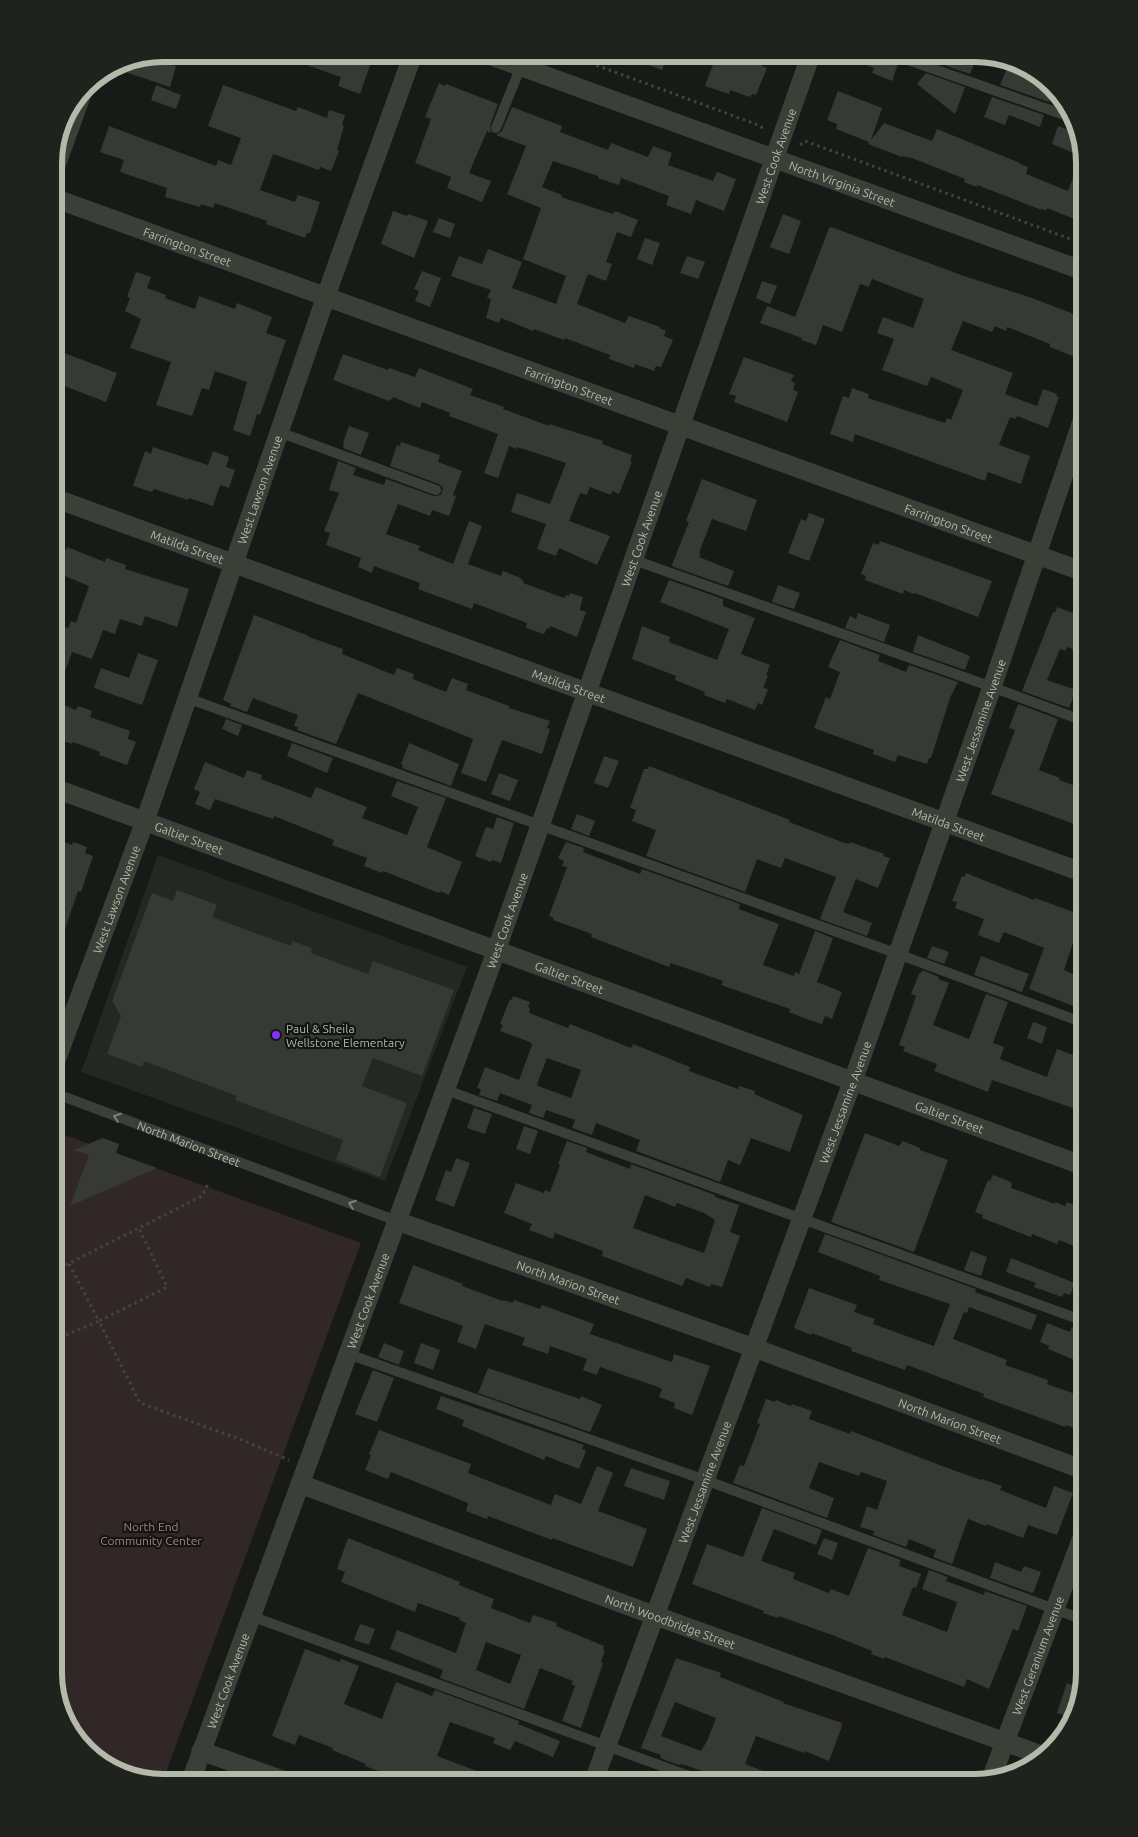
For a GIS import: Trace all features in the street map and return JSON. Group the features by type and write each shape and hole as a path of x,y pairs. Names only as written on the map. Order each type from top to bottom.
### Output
{"street":[{"name":"West Lawson Avenue","path":"63,1042 144,821 326,296 410,63"},
{"name":"North Virginia Street","path":"512,63 1076,268"},
{"name":"West Cook Avenue","path":"193,1774 446,1090 541,826 808,63"},
{"path":"67,134 72,121"},
{"name":"Farrington Street","path":"63,201 1076,569"},
{"name":"West Jessamine Avenue","path":"596,1774 898,954 992,687 1076,438"},
{"name":"Matilda Street","path":"63,501 1076,870"},
{"name":"Galtier Street","path":"63,791 1076,1163"},
{"name":"North Marion Street","path":"397,1221 754,1348 1076,1467"},
{"name":"North Woodbridge Street","path":"300,1484 1035,1753"},
{"name":"West Geranium Avenue","path":"993,1773 1076,1554"},
{"path":"201,1751 266,1774"}],"lane":[{"path":"917,63 1062,114"},
{"path":"496,128 520,66"},
{"path":"279,432 436,490"},
{"path":"634,560 992,687 1076,719"},
{"path":"187,698 1076,1020"},
{"path":"446,1090 1076,1318"},
{"name":"North Marion Street","path":"63,1096 397,1221"},
{"path":"348,1354 705,1480 1076,1617"},
{"path":"251,1616 683,1774"}],"path":[{"path":"590,63 761,126 764,133"},
{"path":"799,145 805,141 1076,241"},
{"path":"63,1267 202,1196 208,1184"},
{"path":"63,1336 167,1287 139,1228"},
{"path":"69,1264 140,1403 242,1440 292,1462"}],"shaded area":[{"name":"Paul & Sheila Wellstone Elementary","path":"158,855 467,967 385,1181 81,1072"}],"green space":[{"name":"North End Community Center","path":"63,1134 361,1243 165,1774 144,1773 119,1764 97,1749 88,1740 73,1718 64,1693"}],"building":[{"path":"166,63 176,66 170,87 123,71 144,64"},
{"path":"301,63 371,63 360,94 338,86 341,77"},
{"path":"643,63 665,63 662,70"},
{"path":"714,63 759,63 767,68 756,95 752,94 750,97 730,90 729,94 705,86"},
{"path":"861,63 898,64 892,81 872,73 874,68"},
{"path":"938,63 974,63 970,74"},
{"path":"1007,68 1030,80 1050,97 1049,102 1000,85"},
{"path":"926,73 965,87 955,114 917,84"},
{"path":"439,83 498,104 490,126 491,133 487,131 469,173 491,181 482,202 447,188 451,177 415,163 431,119 425,117"},
{"path":"156,85 181,95 176,109 151,100"},
{"path":"223,85 296,111 298,107 327,118 329,110 345,115 337,150 339,151 331,171 320,167 319,170 273,154 260,190 295,202 298,195 320,202 310,233 307,233 305,238 266,224 267,221 215,203 213,208 201,204 200,207 165,197 167,188 120,172 124,160 100,152 109,126 216,166 218,160 231,165 241,138 208,126"},
{"path":"838,91 882,108 871,140 884,123 932,141 937,129 1020,163 1028,167 1026,174 1068,191 1076,169 1076,220 1047,208 1047,210 1039,209 977,185 977,187 964,182 965,179 912,158 902,157 868,144 869,142 836,129 837,124 827,120"},
{"path":"992,97 1044,115 1040,127 1009,115 1005,125 984,117"},
{"path":"512,107 562,126 560,132 608,150 611,143 648,157 653,146 672,153 668,165 713,181 717,172 736,179 724,211 696,200 691,214 666,205 669,196 621,178 619,185 553,161 542,187 562,195 561,197 613,214 615,211 638,220 631,237 617,232 606,262 612,264 606,281 588,274 577,304 625,323 629,316 666,331 664,336 673,340 661,367 656,366 654,371 635,364 634,368 609,359 610,355 565,338 564,340 534,329 533,331 501,318 499,323 486,318 491,299 487,298 491,290 451,276 459,256 482,264 488,249 522,262 512,288 556,304 566,276 523,259 541,208 507,194 526,146 496,135 502,131"},
{"path":"1058,126 1070,130 1075,153 1052,144"},
{"path":"393,211 428,221 414,258 381,244"},
{"path":"783,214 801,221 789,254 770,247"},
{"path":"439,218 455,224 450,238 433,232"},
{"path":"831,227 1076,315 1075,357 1050,347 1050,344 1007,327 1006,331 995,326 992,332 963,321 951,350 1013,373 1005,394 1037,406 1043,389 1057,394 1056,396 1059,397 1048,428 1017,416 1016,419 1010,417 999,445 1030,456 1021,484 988,472 985,481 855,434 853,442 830,434 843,396 849,398 852,388 869,394 868,398 945,423 947,418 951,420 963,390 931,377 927,386 882,370 894,339 877,333 883,317 913,328 924,299 872,279 869,287 860,284 842,332 823,325 816,345 760,323 767,306 795,317"},
{"path":"645,238 660,243 652,265 637,259"},
{"path":"687,256 705,262 698,279 680,273"},
{"path":"422,271 441,278 430,307 415,301 419,291 414,289"},
{"path":"136,272 151,277 147,288 166,295 165,298 195,309 199,296 235,309 237,303 272,317 266,333 286,340 260,415 257,414 250,436 233,430 247,382 215,371 209,390 202,388 192,416 156,405 171,362 130,348 141,319 125,311 130,298 127,297"},
{"path":"762,281 777,286 770,304 756,298"},
{"path":"63,352 117,373 106,402 63,385"},
{"path":"343,354 388,370 389,368 415,377 419,368 473,389 470,395 504,407 503,409 549,426 549,424 603,441 602,444 632,455 630,461 632,462 619,494 612,491 611,495 590,487 587,495 580,493 569,521 610,536 597,565 559,548 556,556 537,549 546,524 511,512 517,493 550,504 566,463 509,446 498,478 484,473 498,434 449,416 450,413 422,402 420,408 393,397 389,401 333,380"},
{"path":"744,357 794,375 791,381 795,383 793,390 798,392 787,422 734,402 736,396 729,394"},
{"path":"349,426 369,433 361,455 343,448"},
{"path":"401,442 440,455 438,462 462,471 453,495 456,496 449,516 432,510 430,516 398,504 386,534 420,546 418,550 453,564 469,521 482,526 468,564 501,576 503,571 521,578 523,583 564,598 566,595 569,596 570,593 583,597 580,610 586,612 577,637 550,626 544,634 526,628 527,623 474,603 472,609 418,589 420,583 374,566 372,573 358,567 361,558 326,545 330,533 324,531 339,493 329,490 338,461 356,468 353,475 384,485 386,479 434,496 441,495 443,488 439,484 390,466 397,445 400,446"},
{"path":"153,447 208,465 213,451 229,457 226,467 235,470 229,488 220,485 213,506 154,489 152,492 133,486 145,451 151,454"},
{"path":"702,479 757,500 746,531 712,519 699,553 701,554 699,557 734,571 728,586 672,565 689,522 686,521"},
{"path":"809,513 825,519 809,561 788,553 801,519 806,521"},
{"path":"880,541 992,581 978,617 915,593 904,590 903,594 865,580 866,576 861,574 873,543 879,545"},
{"path":"67,547 105,562 106,558 126,565 125,569 189,589 177,627 145,616 142,626 120,619 115,634 103,630 92,659 72,652 63,677 63,626 68,628 71,621 76,623 89,586 63,575 63,549 66,550"},
{"path":"669,580 723,599 723,606 755,618 741,654 770,665 763,688 768,689 762,705 758,703 755,710 727,699 725,703 704,695 705,692 675,680 676,676 632,659 642,626 670,637 669,642 717,660 729,629 660,602"},
{"path":"778,585 800,593 794,609 772,602"},
{"path":"1057,607 1076,614 1076,651 1067,647 1065,651 1060,649 1047,680 1076,690 1069,708 1022,691 1053,612 1055,613"},
{"path":"858,613 890,625 884,642 845,628 850,616 856,619"},
{"path":"254,615 343,649 342,654 394,675 397,668 414,674 413,679 446,692 452,678 468,684 466,690 509,706 509,708 550,721 547,728 550,729 542,754 502,740 486,782 461,773 473,739 358,693 336,744 297,730 298,727 294,726 298,715 253,698 247,712 230,706 231,704 223,700"},
{"path":"918,635 970,656 965,670 913,652"},
{"path":"840,640 880,655 878,661 906,672 909,665 958,682 950,698 931,758 929,758 927,764 898,755 895,762 873,754 874,750 814,728 826,697 830,699 840,672 828,667"},
{"path":"138,653 158,660 142,705 94,688 101,668 129,678"},
{"path":"1018,704 1058,719 1039,770 1076,786 1076,825 991,794 1015,730 1009,728"},
{"path":"63,705 76,710 78,706 92,711 90,717 130,731 128,739 136,742 127,765 99,755 100,752 73,742 72,744 63,741"},
{"path":"226,719 242,725 238,736 222,729"},
{"path":"292,743 333,758 327,773 287,756"},
{"path":"409,743 459,764 451,786 402,768 403,765 401,764"},
{"path":"604,756 619,761 608,788 594,783"},
{"path":"205,762 244,778 247,770 262,775 261,779 311,798 316,787 367,807 362,818 407,835 418,807 391,796 397,781 446,798 427,847 462,862 449,895 364,866 367,858 332,845 334,840 274,816 273,819 215,799 210,810 195,804 200,792 194,789"},
{"path":"649,766 790,820 789,822 842,842 849,844 850,842 884,854 883,856 890,858 878,888 856,879 843,912 872,923 867,936 820,919 836,877 785,858 781,868 757,859 745,892 646,856 656,830 632,821 636,810 630,808 644,769 648,769"},
{"path":"499,773 518,780 510,801 491,794"},
{"path":"577,814 595,821 589,836 571,829"},
{"path":"497,817 514,823 501,863 492,860 491,862 475,856 486,827 493,829"},
{"path":"63,842 72,845 73,842 87,847 85,853 93,856 81,892 78,891 63,935"},
{"path":"566,842 584,848 583,852 640,874 642,869 740,904 739,909 779,924 763,965 794,976 795,972 799,974 815,931 833,938 817,982 842,992 832,1019 825,1016 822,1024 804,1018 789,1012 790,1009 721,985 723,981 671,963 669,967 591,937 592,934 553,920 554,918 549,916 567,867 562,866 564,861 558,858"},
{"path":"966,873 1034,900 1035,898 1076,913 1076,933 1064,970 1076,975 1076,1007 1029,989 1044,948 1004,932 999,943 978,935 984,919 955,908 957,902 952,901 962,876 964,877"},
{"name":"Paul & Sheila Wellstone Elementary","path":"177,890 217,905 212,917 291,946 292,941 312,948 311,953 368,974 373,961 454,990 422,1076 373,1058 362,1086 407,1103 380,1177 336,1160 343,1140 235,1100 237,1096 144,1061 142,1067 107,1054 121,1016 112,1001 152,893 173,901"},
{"path":"932,946 949,952 944,964 927,958"},
{"path":"981,956 1029,974 1022,992 974,975"},
{"path":"922,970 949,983 933,1025 969,1039 986,994 1008,1002 993,1043 1004,1047 1000,1059 1047,1077 1057,1049 1076,1056 1076,1109 992,1080 988,1092 934,1071 937,1064 903,1051 905,1047 899,1045 916,996 911,994 920,972 922,973"},
{"path":"513,996 530,1002 528,1007 530,1008 529,1013 568,1028 570,1024 631,1048 633,1044 690,1067 689,1071 738,1089 739,1086 755,1091 754,1094 803,1115 790,1152 751,1138 740,1165 728,1160 720,1182 636,1151 640,1140 596,1123 592,1135 572,1128 575,1120 546,1110 543,1118 529,1113 532,1105 500,1093 497,1101 479,1095 481,1089 477,1088 485,1067 519,1080 532,1045 530,1042 500,1031 503,1025 500,1024 510,999 512,1000","holes":["547,1058 581,1070 571,1098 537,1084"]},
{"path":"1033,1022 1047,1027 1042,1044 1027,1038"},
{"path":"474,1108 492,1114 485,1134 467,1128"},
{"path":"524,1126 538,1131 530,1154 516,1149"},
{"path":"865,1133 899,1146 903,1141 920,1148 920,1150 948,1160 914,1252 831,1222"},
{"path":"103,1138 119,1144 116,1153 157,1168 70,1206 89,1155 74,1150"},
{"path":"567,1141 587,1148 586,1152 630,1169 631,1164 739,1205 730,1232 740,1236 722,1287 711,1284 710,1287 686,1278 682,1286 602,1256 603,1251 555,1233 553,1239 529,1230 532,1224 504,1213 516,1183 544,1193 545,1190 550,1192 560,1165 558,1164","holes":["645,1195 675,1207 677,1203 704,1213 715,1220 704,1253 633,1228"]},
{"path":"456,1158 470,1163 454,1207 435,1200 446,1170 451,1172"},
{"path":"993,1175 1011,1182 1011,1188 1055,1204 1055,1202 1065,1206 1067,1202 1076,1206 1076,1247 1059,1240 1057,1244 1032,1234 1031,1237 982,1218 983,1215 975,1212 988,1180 990,1181"},
{"path":"825,1234 976,1289 975,1292 1037,1315 1031,1330 969,1307 967,1313 964,1312 953,1339 1007,1360 1005,1365 1048,1380 1047,1384 1076,1394 1076,1429 1066,1425 1065,1427 983,1397 984,1394 907,1365 905,1370 851,1351 852,1348 794,1328 809,1288 857,1305 854,1312 875,1319 873,1324 934,1346 950,1304 879,1280 880,1276 818,1252"},
{"path":"971,1251 987,1257 981,1276 964,1270"},
{"path":"1011,1258 1075,1283 1070,1295 1064,1293 1062,1297 1034,1287 1036,1283 1006,1272"},
{"path":"413,1265 503,1301 513,1303 514,1300 540,1309 542,1305 594,1324 590,1334 672,1362 674,1354 710,1366 692,1415 674,1408 675,1403 659,1397 662,1389 658,1387 600,1367 597,1375 583,1370 587,1359 550,1346 548,1354 522,1345 525,1338 485,1324 476,1349 457,1342 463,1326 399,1303"},
{"path":"1047,1323 1070,1332 1072,1327 1076,1329 1076,1361 1048,1349 1049,1346 1040,1342"},
{"path":"384,1343 404,1351 399,1365 378,1357"},
{"path":"421,1343 440,1350 433,1370 414,1363"},
{"path":"488,1368 580,1399 581,1396 602,1405 590,1432 478,1393"},
{"path":"373,1370 394,1378 377,1422 355,1414"},
{"path":"441,1396 584,1445 582,1449 586,1451 579,1469 546,1456 544,1460 462,1426 464,1420 436,1409"},
{"path":"766,1399 775,1402 776,1400 791,1406 792,1404 812,1411 809,1419 850,1434 851,1431 942,1466 1002,1486 1000,1490 1046,1508 1054,1486 1073,1493 1057,1535 1028,1525 1023,1538 968,1519 952,1564 933,1557 936,1550 909,1539 906,1547 873,1535 874,1531 860,1527 867,1506 877,1510 887,1481 861,1472 859,1476 819,1462 809,1488 834,1498 827,1518 733,1483 740,1465 744,1466 760,1424 757,1423"},
{"path":"379,1430 471,1464 468,1473 551,1505 555,1494 581,1504 597,1466 613,1473 598,1511 647,1529 633,1567 488,1516 487,1519 466,1511 468,1503 391,1472 388,1479 365,1470 371,1455 369,1454"},
{"path":"631,1468 670,1481 664,1500 624,1486"},
{"path":"762,1508 822,1530 816,1545 774,1529 761,1561 795,1573 793,1579 829,1593 831,1589 849,1596 868,1548 901,1560 899,1566 921,1574 916,1588 913,1587 902,1615 947,1632 957,1602 922,1589 929,1570 948,1577 946,1581 984,1595 985,1591 1027,1606 1018,1631 1013,1629 989,1689 967,1679 964,1687 885,1657 884,1659 871,1654 872,1651 832,1635 779,1616 778,1618 763,1613 764,1611 692,1584 707,1544 743,1557"},
{"path":"348,1538 460,1582 459,1585 494,1599 491,1608 530,1623 533,1615 557,1623 556,1626 604,1646 603,1650 605,1650 601,1662 603,1663 581,1728 562,1721 575,1686 571,1684 573,1681 540,1668 524,1709 440,1678 443,1670 390,1649 397,1630 456,1653 466,1623 459,1620 460,1618 418,1603 415,1612 341,1582 345,1572 337,1569","holes":["486,1642 521,1655 510,1684 476,1670"]},
{"path":"824,1538 838,1543 832,1560 817,1554"},
{"path":"995,1562 1021,1572 1024,1566 1041,1572 1034,1591 1032,1593 990,1578"},
{"path":"360,1624 375,1629 369,1645 354,1640"},
{"path":"305,1649 340,1662 341,1659 359,1666 344,1704 382,1719 396,1682 432,1696 435,1690 519,1721 518,1724 560,1741 553,1757 515,1741 510,1750 493,1743 495,1738 450,1722 437,1756 485,1774 387,1774 365,1766 366,1764 332,1750 333,1748 299,1735 295,1745 272,1736"},
{"path":"676,1658 721,1673 720,1677 783,1703 842,1723 829,1761 805,1751 804,1753 756,1736 745,1764 771,1774 710,1774 660,1758 661,1755 641,1748","holes":["675,1702 716,1718 701,1751 661,1736"]},
{"path":"1067,1683 1075,1686 1066,1716 1057,1713"}],"place":[{"name":"Paul & Sheila Wellstone Elementary","path":"276,1035"}]}
